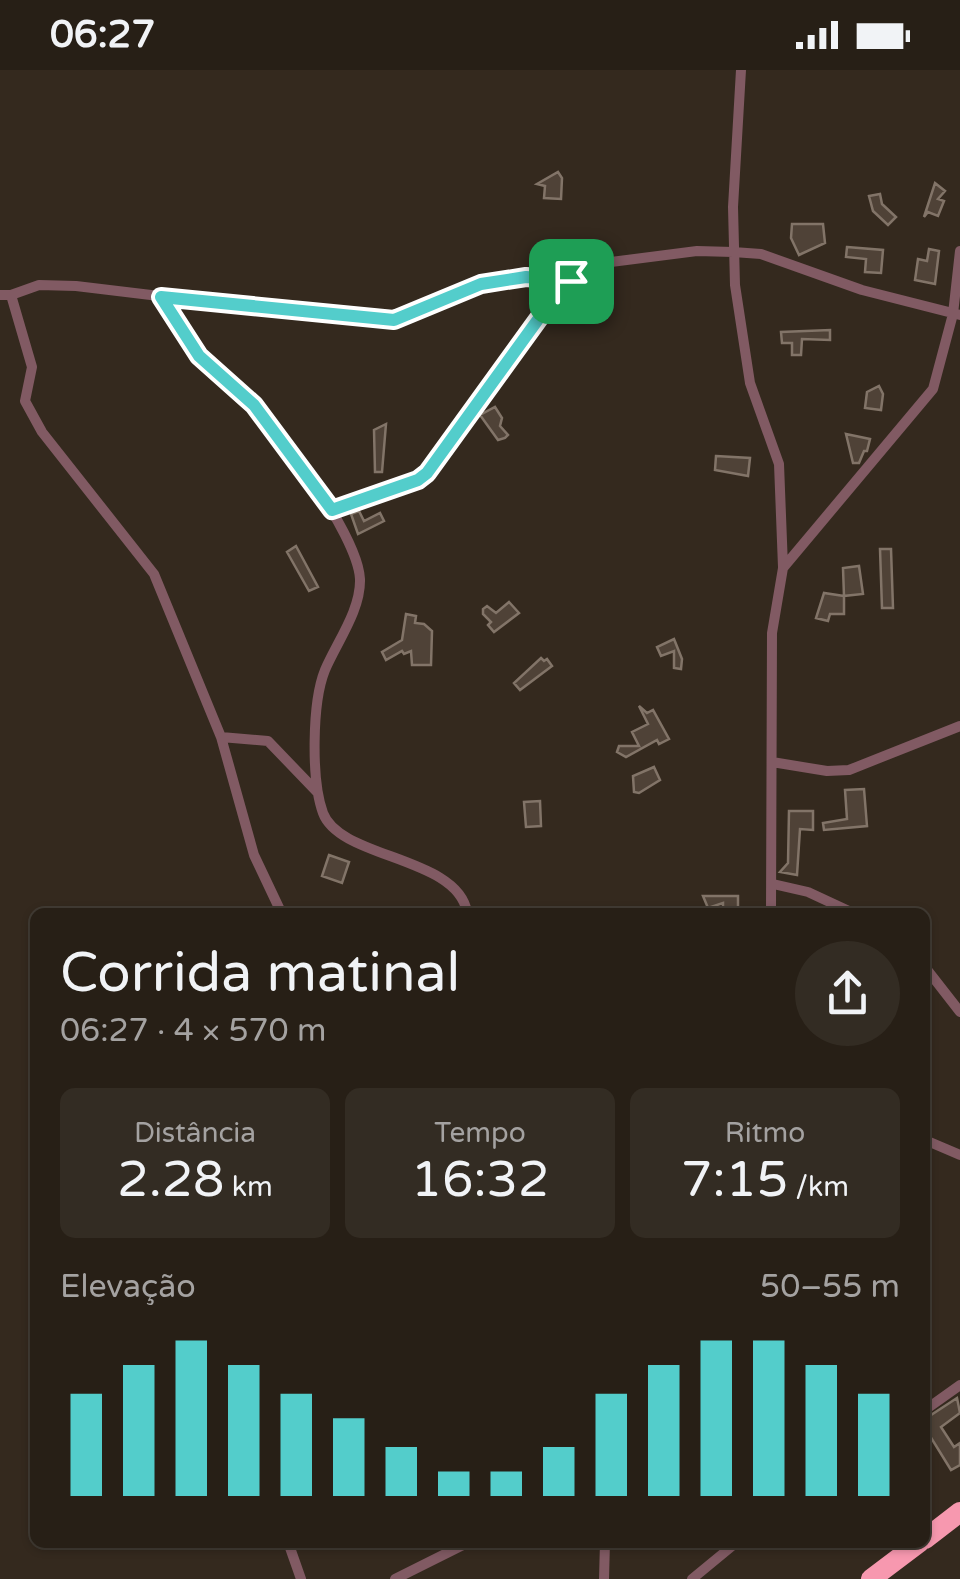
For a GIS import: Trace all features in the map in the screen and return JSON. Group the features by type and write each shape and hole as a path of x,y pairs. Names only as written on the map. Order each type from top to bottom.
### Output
{"highway":[{"path":"930,1535 960,1512"},
{"path":"871,1579 913,1548"}],"street":[{"path":"741,70 733,252 750,383 779,464 782,568 772,633 771,908"},
{"path":"782,568 933,389 956,314 960,250"},
{"path":"332,510 418,480 427,473 542,314 571,281 612,262 696,251 761,254 862,290 956,314"},
{"path":"279,908 254,856 221,737 154,574 42,432 25,401 32,367 5,295 39,285 394,320 481,284 526,277 571,281"},
{"path":"161,297 199,356 254,405 332,510 357,563 360,590 320,688 316,749 324,814 337,831 443,880 462,896 465,908"},
{"path":"772,762 827,771 849,770 960,726"},
{"path":"221,737 268,741 319,794"},
{"path":"772,884 808,892 842,908"},
{"path":"930,973 960,1012"},
{"path":"930,1142 960,1155"},
{"path":"930,1402 960,1385"},
{"path":"290,1548 302,1579"},
{"path":"403,1578 459,1548"},
{"path":"604,1579 605,1548"},
{"path":"692,1579 730,1548"}],"building":[{"path":"558,172 562,178 561,199 544,198 545,186 537,184"},
{"path":"935,183 945,191 938,199 944,201 938,216 928,212 924,217"},
{"path":"880,194 882,204 896,217 888,225 873,211 869,196"},
{"path":"792,224 823,224 825,243 799,255 791,238"},
{"path":"847,247 883,250 881,273 865,272 866,259 846,257"},
{"path":"929,249 939,251 935,284 915,280 918,259 927,261"},
{"path":"830,330 830,340 802,339 801,355 792,355 792,343 782,343 781,332"},
{"path":"879,386 883,394 881,410 865,408 867,392"},
{"path":"495,407 502,418 500,426 508,435 498,440 480,415"},
{"path":"386,424 382,472 375,472 374,430"},
{"path":"846,434 870,439 859,463 853,463"},
{"path":"716,456 750,458 748,476 715,470"},
{"path":"359,511 364,521 380,513 384,521 358,534 351,514"},
{"path":"296,546 318,587 309,591 287,552"},
{"path":"880,549 891,549 893,608 882,608"},
{"path":"859,566 863,594 844,596 843,568"},
{"path":"824,593 844,596 844,614 830,614 828,621 816,618"},
{"path":"509,602 519,613 494,632 483,609 487,606 496,613"},
{"path":"406,614 416,616 415,623 432,631 431,665 412,665 411,651 402,651 386,660 382,652 402,640"},
{"path":"674,639 682,659 681,669 674,668 674,651 661,656 657,647"},
{"path":"541,658 552,666 520,690 514,683"},
{"path":"639,706 647,713 653,710 669,739 659,744 657,740 626,757 617,752 619,746 639,746 632,732 648,724"},
{"path":"654,767 660,780 639,793 634,792 633,776"},
{"path":"864,789 867,826 824,830 823,823 847,819 845,790"},
{"path":"540,801 541,826 526,827 524,802"},
{"path":"789,811 813,811 813,830 800,829 797,875 780,872 788,863"},
{"path":"329,855 349,862 342,883 322,876"},
{"path":"703,896 738,896 738,908 723,908 723,903 708,908"},
{"path":"957,1398 960,1413 941,1427 954,1447 960,1443 960,1465 951,1470 930,1436 930,1416"}],"route":[{"path":"526,277 571,281 542,314 427,473 418,480 332,510 254,405 199,356 161,297 394,320 481,284 526,277"}]}
